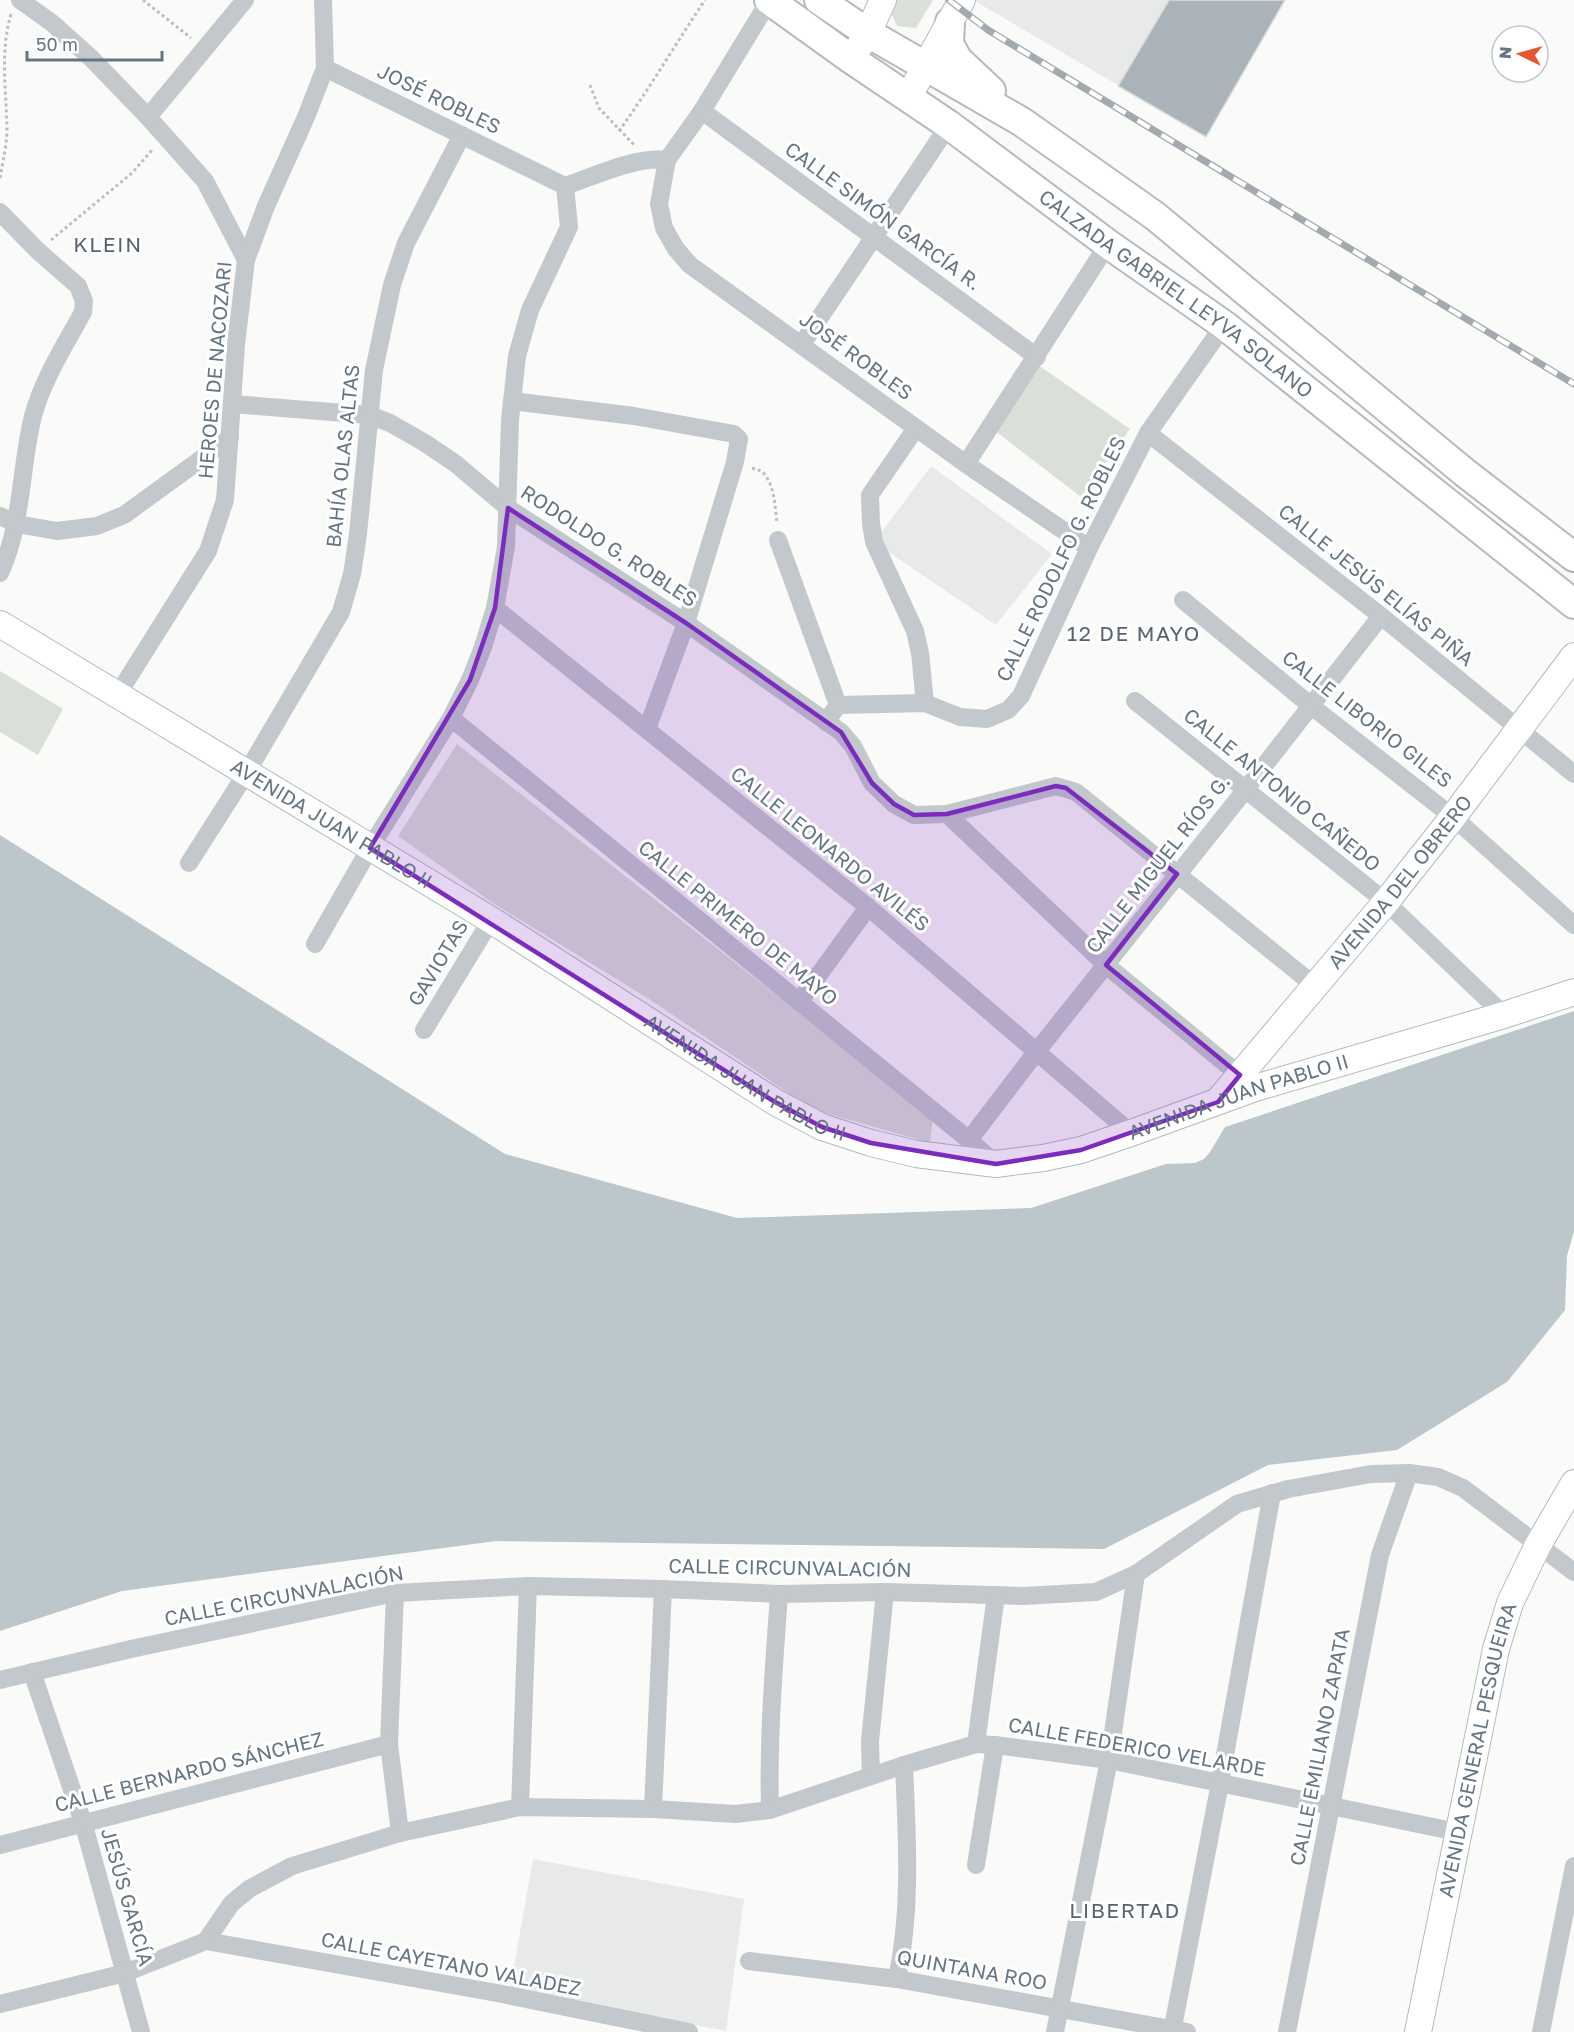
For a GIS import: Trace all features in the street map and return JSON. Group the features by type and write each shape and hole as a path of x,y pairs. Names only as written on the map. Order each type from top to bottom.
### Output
{"main road":[{"name":"CALZADA GABRIEL LEYVA SOLANO","path":"769,0 851,59 909,96 1108,244 1224,325 1574,604"},
{"path":"819,0 868,33"},
{"path":"851,59 868,33 884,0"},
{"path":"909,96 956,11"},
{"path":"956,11 949,44 958,60 1022,122"},
{"name":"CALZADA GABRIEL LEYVA SOLANO","path":"868,33 1022,122 1155,216 1464,472 1574,557"},
{"name":"AVENIDA JUAN PABLO II","path":"0,624 491,920 775,1102 822,1127 871,1143 916,1154 996,1164 1081,1150 1218,1102 1248,1082 1504,1015 1574,992"},
{"name":"AVENIDA DEL OBRERO","path":"1248,1082 1315,986 1386,902 1453,817 1574,656"},
{"name":"AVENIDA GENERAL PESQUEIRA","path":"1418,2032 1496,1649 1510,1603 1538,1545 1574,1483"}],"street":[{"path":"148,117 245,0"},
{"name":"HEROES DE NACOZARI","path":"118,694 208,551 225,500 236,345 246,260 266,206 325,68 323,0"},
{"path":"315,944 370,848 451,718 470,680 495,608 506,547 507,461 517,356 530,310 570,227 565,186 648,159 667,160 702,111 769,0"},
{"path":"17,4 52,23 91,58 148,117 205,181 246,260"},
{"name":"JOSÉ ROBLES","path":"325,68 565,186"},
{"name":"CALLE SIMÓN GARCÍA R.","path":"702,111 1037,357"},
{"path":"802,344 949,125"},
{"name":"BAHÍA OLAS ALTAS","path":"189,863 247,772 341,612 352,574 357,544 374,370 392,285 406,243 462,135"},
{"name":"JOSÉ ROBLES","path":"667,160 658,204 664,228 676,249 690,265 966,464 1089,548"},
{"path":"0,212 78,286 84,301 83,312 43,386 34,415 24,461 17,524 0,573"},
{"path":"966,464 1108,244"},
{"name":"CALLE RODOLFO G. ROBLES","path":"838,705 925,703 960,717 987,719 1008,710 1021,696 1089,548 1148,433 1224,325"},
{"path":"512,401 634,416 737,436 739,443 735,462 686,623 647,729"},
{"name":"RODOLDO G. ROBLES","path":"233,404 369,415 390,423 425,442 456,464 508,508 686,623 841,732 853,746 872,783 894,804 914,814 947,814"},
{"path":"916,428 870,495 874,542 915,631 920,652 925,703"},
{"name":"CALLE JESÚS ELÍAS PIÑA","path":"1148,433 1381,616 1574,774"},
{"path":"0,516 17,524 57,531 97,526 124,515 230,438"},
{"path":"778,540 838,705 826,722"},
{"name":"CALLE LIBORIO GILES","path":"1183,600 1310,705 1453,817 1574,925"},
{"name":"CALLE LEONARDO AVILÉS","path":"495,608 868,907 1131,1133"},
{"name":"CALLE MIGUEL RÍOS G.","path":"969,1140 1381,616"},
{"name":"CALLE ANTONIO CAÑEDO","path":"1135,701 1386,902 1504,1015"},
{"name":"CALLE PRIMERO DE MAYO","path":"451,718 996,1164"},
{"path":"947,814 1056,786 1076,792 1315,986"},
{"path":"947,814 1106,965 1248,1082"},
{"path":"799,1002 868,907"},
{"name":"GAVIOTAS","path":"424,1030 491,920"},
{"name":"CALLE CIRCUNVALACIÓN","path":"0,1680 395,1593 528,1586 779,1594 885,1592 996,1595 1096,1592 1136,1574 1238,1504 1272,1493 1371,1474 1409,1473 1437,1477 1463,1488 1574,1572"},
{"name":"CALLE EMILIANO ZAPATA","path":"1287,2032 1380,1555 1409,1473"},
{"path":"1177,2031 1272,1493"},
{"path":"1055,2032 1109,1760 1136,1574"},
{"path":"520,1807 528,1586"},
{"path":"653,1809 663,1589"},
{"path":"871,1776 870,1741 885,1592"},
{"path":"395,1593 389,1744 400,1833"},
{"path":"770,1810 771,1713 779,1594"},
{"path":"976,1865 996,1595"},
{"name":"JESÚS GARCÍA","path":"32,1672 83,1822 141,2032"},
{"name":"CALLE BERNARDO SÁNCHEZ","path":"0,1845 389,1744"},
{"name":"CALLE FEDERICO VELARDE","path":"206,1941 231,1904 249,1889 292,1866 400,1833 520,1807 653,1809 735,1814 770,1810 904,1765 985,1744 1109,1760 1457,1832"},
{"path":"897,1979 908,1908 904,1765"},
{"path":"1541,2032 1568,1919 1574,1866"},
{"path":"0,2004 124,1972 206,1941"},
{"name":"CALLE CAYETANO VALADEZ","path":"206,1941 497,1994 647,2028 688,2032"},
{"name":"QUINTANA ROO","path":"749,1961 897,1979 1177,2031"}],"path":[{"path":"143,0 204,48"},
{"path":"619,130 650,88 678,39 705,0"},
{"path":"0,178 7,127 1,62 8,23 17,4"},
{"path":"590,85 599,108 648,159"},
{"path":"38,250 132,172 164,137"},
{"path":"735,462 765,474 774,500 778,540"}],"highlighted area":[{"path":"508,508 686,623 841,732 872,783 894,804 914,815 947,814 1056,786 1066,788 1177,874 1106,965 1240,1075 1218,1102 1081,1150 996,1164 871,1143 822,1127 775,1102 370,848 470,680 495,608"}],"shaded area":[{"path":"895,0 933,0 916,28 897,26 891,13"},
{"path":"973,0 1285,0 1206,137"},
{"path":"1034,362 1130,429 1081,497 990,427"},
{"path":"931,466 1052,554 996,625 874,542"},
{"path":"0,671 63,709 38,755 0,732"},
{"path":"457,744 933,1118 930,1143 812,1109 649,999 493,903 398,836"},
{"path":"0,835 505,1154 737,1218 1031,1208 1166,1164 1195,1163 1204,1159 1210,1152 1225,1127 1574,1011 1574,1231 1567,1256 1565,1310 1507,1382 1397,1450 1268,1465 1104,1549 496,1541 122,1591 0,1631"},
{"path":"533,1859 744,1899 726,2031 510,1989"}],"building":[{"path":"1169,0 1285,0 1206,137 1118,86"}],"railway":[{"path":"949,0 988,30 1574,384"}],"district":[{"name":"KLEIN","path":"108,245"},
{"name":"12 DE MAYO","path":"1134,634"},
{"name":"LIBERTAD","path":"1125,1911"}]}
